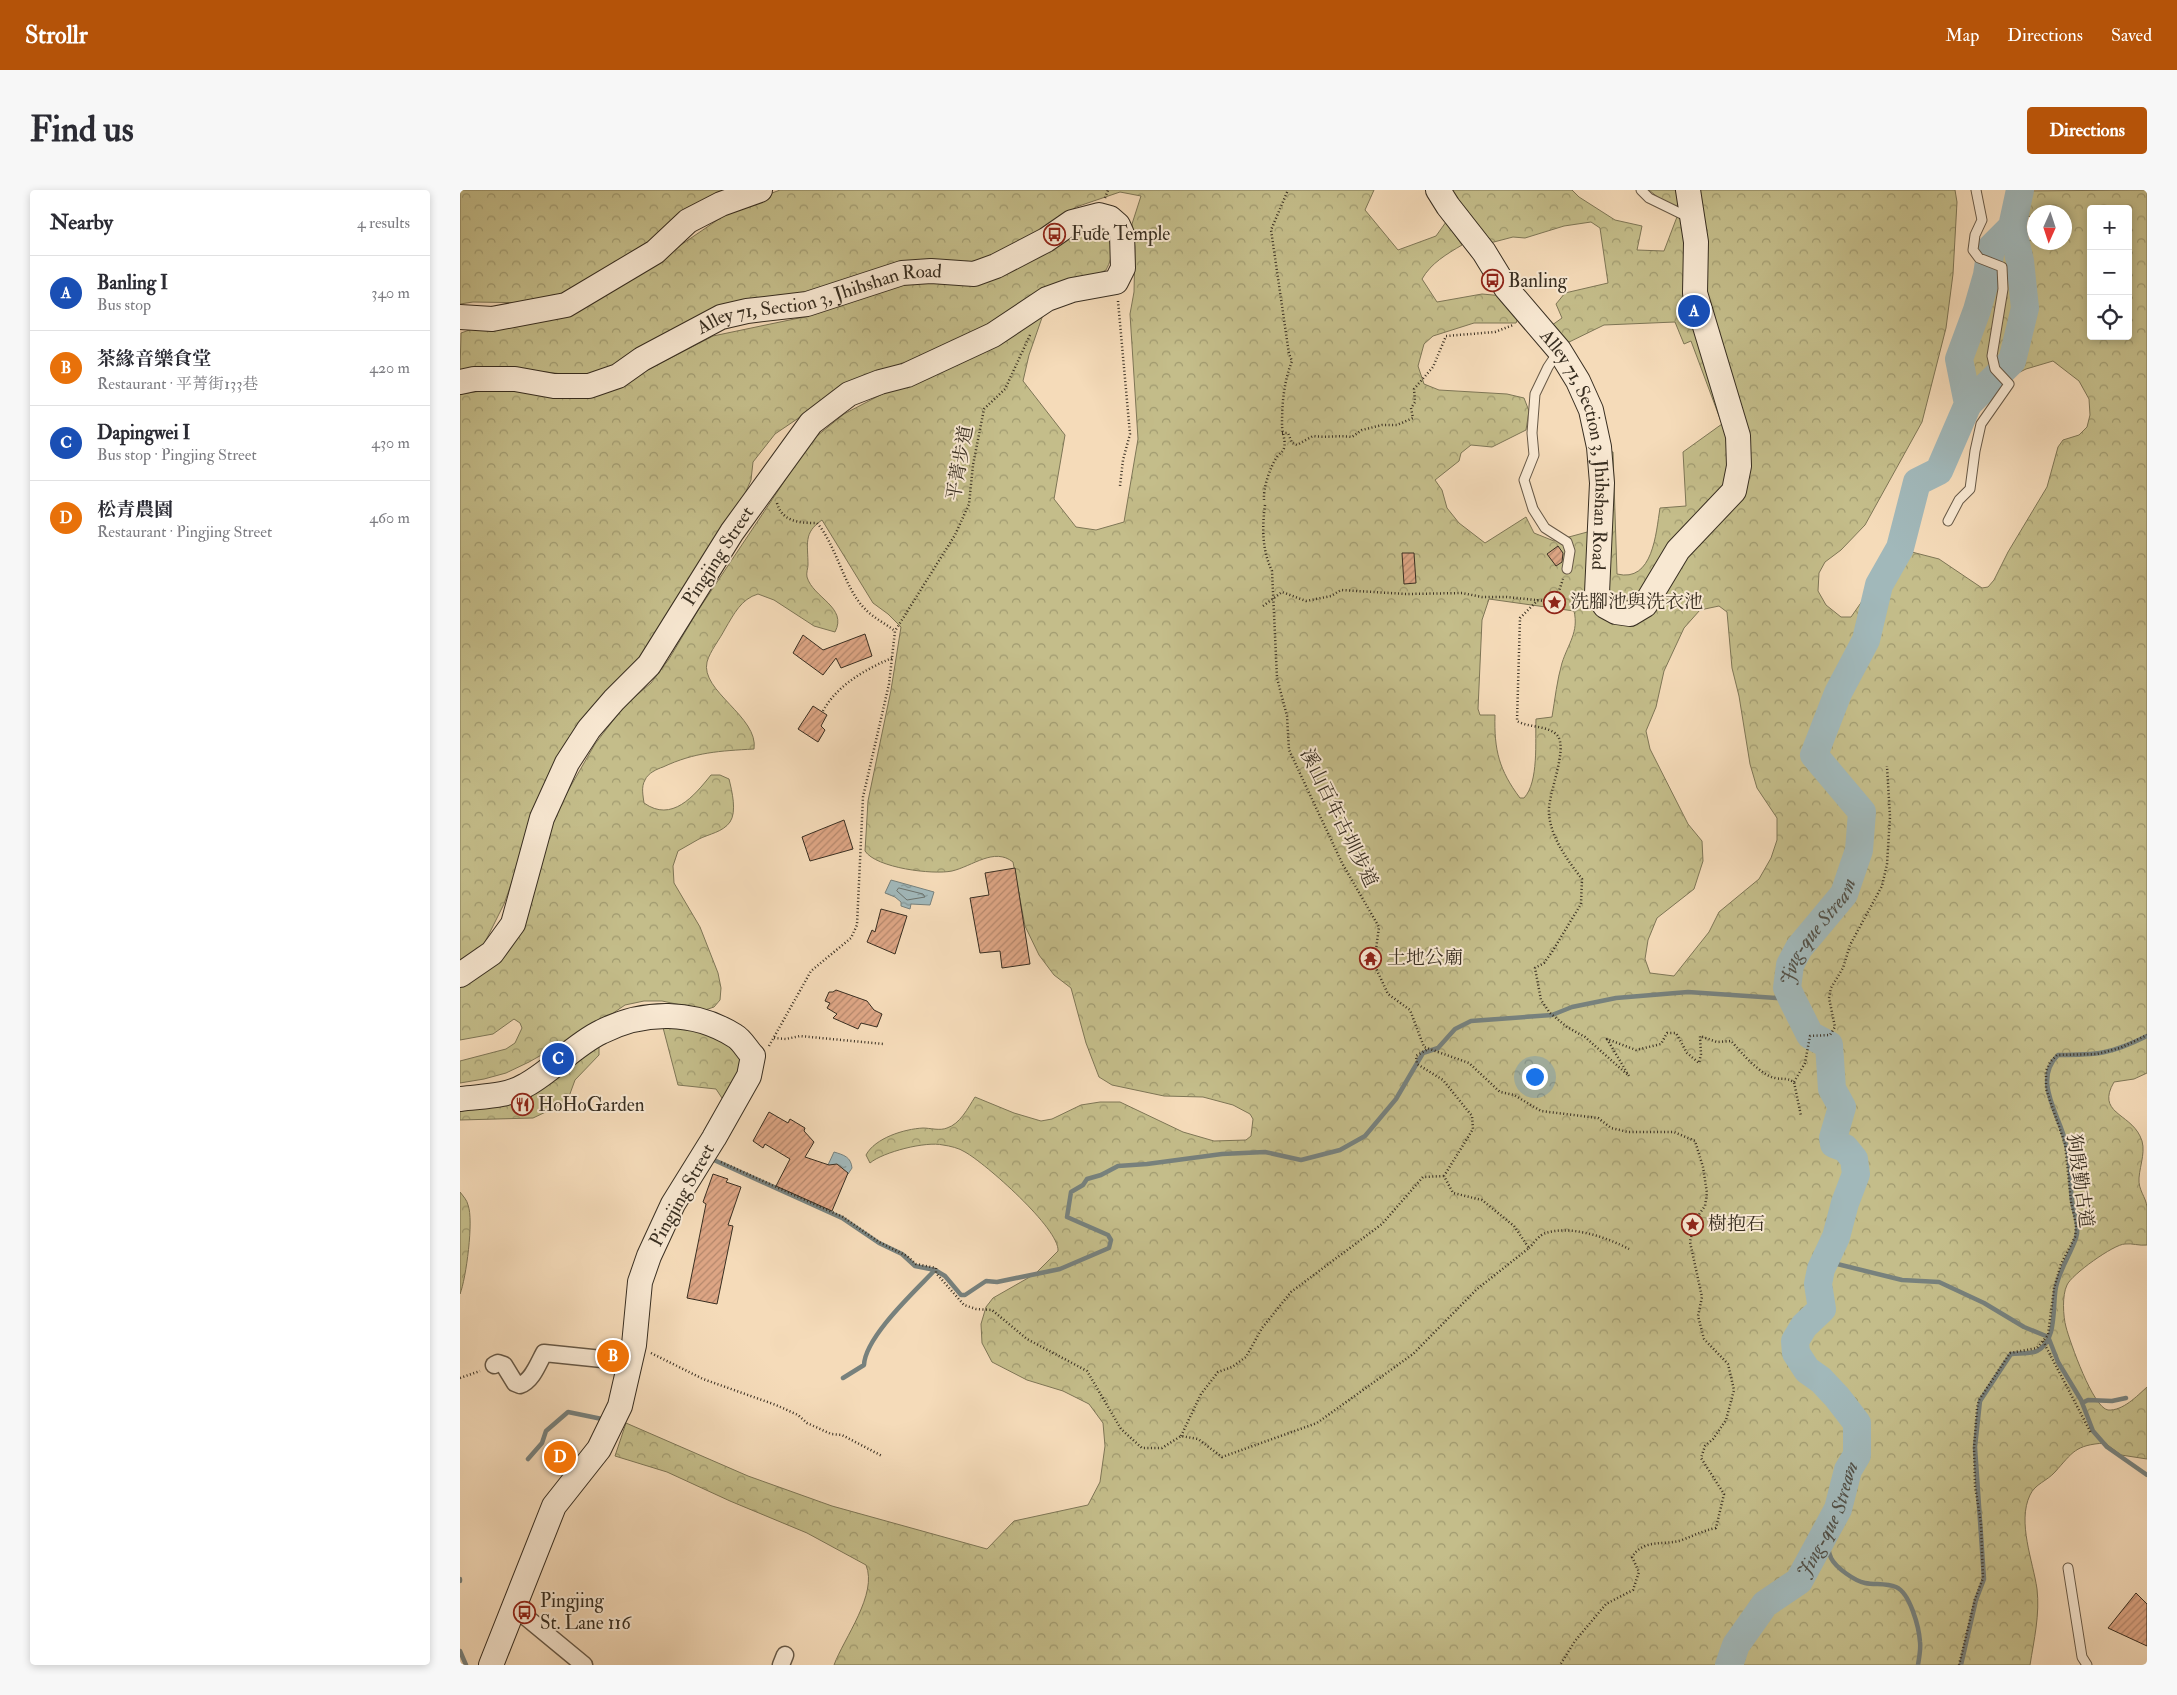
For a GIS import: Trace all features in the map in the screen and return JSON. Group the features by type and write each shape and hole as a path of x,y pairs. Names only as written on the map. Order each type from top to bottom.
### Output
{"street":[{"path":"460,317 492,319 566,305 655,252 688,221 721,204 760,190"},
{"name":"Alley 71, Section 3, Jhihshan Road","path":"1438,190 1448,206 1484,252 1506,288 1559,350 1578,381 1592,410 1599,447 1602,482 1597,593 1605,606 1616,612 1630,614 1645,604 1678,550 1734,492 1739,466 1738,436 1695,293 1696,242 1688,190"},
{"name":"Alley 71, Section 3, Jhihshan Road","path":"460,382 474,379 515,379 554,386 589,386 618,376 642,359 721,317 747,311 807,304 902,273 931,271 974,274 996,266 1046,240 1072,222 1100,215 1110,218 1118,225 1122,234 1123,268 1116,282"},
{"name":"Pingjing Street","path":"460,975 492,953 513,924 542,818 571,756 589,729 614,700 649,665 732,532 811,423 849,394 880,382 907,375 993,335 1047,299 1072,290 1116,282"},
{"path":"460,1099 494,1097 526,1085 600,1032 634,1019 665,1014 694,1019 737,1037 753,1056"},
{"name":"Pingjing Street","path":"491,1665 554,1506 598,1449 611,1427 620,1406 632,1353 640,1282 649,1256 673,1204 749,1076 753,1056"},
{"path":"494,1365 498,1363 504,1365 515,1383 520,1385 526,1383 530,1378 544,1353 632,1353"},
{"path":"515,1608 584,1665"}],"lane":[{"path":"1641,190 1649,198 1694,220"},
{"path":"1948,522 1959,500 1970,489 1974,451 1981,424 2009,384 1995,369 1992,356 2003,289 2002,267 1995,262 1979,258 1973,250 1974,235 1982,220 1976,190"},
{"path":"1559,350 1548,366 1535,394 1532,433 1534,455 1524,480 1533,509 1545,528 1567,542 1570,551 1566,569"},
{"path":"2068,1568 2082,1657 2087,1665"}],"path":[{"path":"1264,500 1263,492 1277,457 1284,450 1285,440 1282,433 1282,412 1286,376 1292,361 1289,354 1280,298 1271,230 1288,190"},
{"path":"1116,282 1130,434 1123,460 1120,486"},
{"path":"1282,433 1288,433 1292,443 1297,445 1312,436 1324,438 1342,435 1352,437 1362,430 1397,425 1413,418 1411,408 1415,402 1414,389 1433,367 1446,336 1495,332 1531,318"},
{"name":"平菁步道","path":"895,631 955,535 969,504 973,465 984,408 1005,389 1035,326"},
{"path":"753,1056 770,1045 811,971 851,938 857,925 863,797 889,684 895,631 866,610 836,558 827,534 817,523 803,523 786,518 779,511 776,500"},
{"name":"溪山百年古圳步道","path":"1265,505 1262,525 1266,559 1272,571 1272,600 1278,678 1288,716 1289,750 1342,863 1379,927 1374,964 1388,994 1410,1010 1424,1047 1428,1049"},
{"path":"1262,606 1282,592 1306,601 1331,596 1341,590 1406,594 1462,593 1482,598 1507,597 1545,601 1557,597 1566,569"},
{"path":"1537,600 1520,618 1517,721 1546,729 1555,733 1560,739 1561,759 1552,784 1549,815 1560,849 1583,883 1581,904 1552,952 1544,963 1535,968 1541,1000 1550,1014 1566,1027 1585,1037 1629,1076 1607,1039 1636,1050 1661,1044 1667,1033 1676,1033 1687,1053 1698,1063 1701,1054 1700,1036 1717,1042 1731,1041 1758,1069 1774,1078 1785,1077 1794,1082"},
{"path":"823,711 829,701 856,676 892,658"},
{"path":"1801,1116 1794,1082 1805,1063 1810,1048 1810,1036 1830,1035 1835,1027 1829,998 1831,988 1844,968 1850,945 1882,886 1889,847 1890,812 1887,766"},
{"name":"狗殷勤古道","path":"2044,1343 2051,1325 2054,1288 2062,1264 2075,1236 2076,1225 2071,1202 2065,1144 2048,1099 2046,1071 2050,1062 2057,1055 2097,1054 2120,1048 2147,1035"},
{"path":"774,1038 786,1039 800,1036 884,1044"},
{"path":"1444,1176 1473,1129 1472,1116 1443,1080 1417,1064 1416,1056 1428,1049 1469,1063 1500,1092 1514,1095 1541,1111 1598,1118 1611,1128 1628,1132 1674,1132 1695,1140 1703,1167 1706,1193 1705,1206 1695,1220 1690,1242 1702,1297 1698,1316 1704,1339 1728,1364 1734,1390 1726,1420 1713,1439 1705,1446 1701,1458 1724,1494 1716,1528 1698,1532 1681,1540 1652,1543 1638,1548 1632,1556 1639,1572 1633,1590 1606,1604 1575,1641 1560,1665"},
{"path":"704,1154 843,1217 879,1242 908,1256 916,1264 936,1268 936,1274 964,1305 976,1309 992,1310 1027,1339 1087,1371 1121,1429 1142,1448 1162,1448 1181,1436 1201,1394 1218,1372 1232,1367 1246,1357 1262,1328 1291,1292 1382,1224 1423,1177 1444,1176"},
{"path":"1444,1176 1453,1193 1482,1200 1514,1226 1529,1248"},
{"path":"1181,1436 1198,1439 1222,1457 1317,1423 1413,1354 1478,1290 1529,1248 1544,1233 1570,1230 1617,1242 1629,1249"},
{"path":"1959,1665 1974,1604 1983,1578 1981,1524 1975,1486 1974,1447 1979,1400 2010,1353 2037,1348 2044,1343 2091,1433"},
{"path":"632,1353 791,1412 807,1423 831,1434 842,1435 882,1456"},
{"path":"460,1378 472,1375"}],"green space":[{"path":"460,190 733,190 650,243 557,298 536,303 473,302 460,304"},
{"path":"780,190 1374,190 1365,210 1398,250 1436,236 1446,222 1462,245 1445,255 1422,279 1437,302 1482,294 1504,296 1519,316 1516,323 1474,323 1433,336 1424,344 1418,366 1424,384 1439,390 1507,394 1524,398 1529,411 1526,430 1492,447 1471,445 1461,453 1459,461 1435,480 1442,490 1447,508 1459,523 1485,543 1526,517 1534,533 1554,541 1591,531 1595,449 1613,452 1617,574 1629,575 1638,571 1645,564 1650,554 1657,530 1660,508 1686,506 1683,452 1722,424 1691,341 1684,344 1675,322 1604,325 1563,345 1548,328 1562,318 1556,304 1565,293 1608,283 1600,228 1591,222 1564,226 1525,238 1513,237 1490,243 1446,190 1572,190 1579,197 1615,220 1642,226 1637,250 1664,251 1680,209 1660,199 1649,190 1955,190 1957,202 1953,274 1946,328 1922,422 1865,525 1841,550 1825,562 1819,573 1818,591 1826,605 1841,617 1851,617 1865,597 1872,576 1887,557 1904,550 1939,559 1982,588 1988,587 1994,580 2008,552 2047,487 2058,447 2063,440 2079,435 2087,427 2090,415 2089,399 2079,381 2053,361 2026,369 1986,389 1955,388 1952,380 1950,365 1955,347 1970,303 1983,274 2007,252 2027,241 2027,250 2072,250 2072,205 2027,205 2027,217 2019,216 2011,208 2017,191 2147,190 2147,1073 2134,1079 2114,1082 2109,1092 2109,1100 2111,1107 2135,1128 2142,1141 2143,1151 2139,1182 2147,1207 2147,1245 2120,1245 2076,1274 2067,1285 2064,1294 2064,1317 2077,1359 2089,1387 2102,1406 2108,1410 2119,1408 2147,1387 2147,1459 2121,1455 2105,1443 2087,1446 2071,1455 2052,1475 2032,1491 2026,1506 2025,1529 2037,1589 2038,1608 2030,1665 834,1665 864,1602 868,1577 866,1565 807,1533 667,1472 615,1456 626,1423 748,1476 832,1506 987,1549 1014,1521 1088,1505 1100,1482 1105,1446 1103,1423 1089,1404 1063,1391 1027,1380 992,1362 982,1343 981,1324 986,1307 993,1298 1035,1274 1058,1251 1055,1241 1047,1228 1004,1182 960,1149 936,1144 916,1146 894,1151 870,1163 866,1155 870,1149 883,1139 899,1132 923,1128 941,1129 952,1126 963,1115 975,1097 1014,1113 1041,1121 1052,1119 1081,1105 1100,1102 1120,1102 1183,1132 1214,1141 1246,1140 1251,1136 1253,1119 1250,1114 1233,1105 1203,1097 1164,1096 1112,1085 1099,1077 1086,1043 1071,988 1054,975 1039,955 1025,926 1013,862 998,856 983,859 952,871 932,872 892,866 871,857 865,851 868,801 891,690 901,627 873,603 822,520 809,534 807,575 810,584 828,603 837,616 838,623 835,632 814,626 774,600 758,594 747,599 735,613 710,654 707,662 707,673 720,694 748,726 753,737 754,749 719,752 686,758 648,775 643,785 644,803 664,810 682,804 711,775 720,775 729,779 734,807 730,822 720,830 678,851 673,866 674,883 700,927 718,973 721,988 720,1000 714,1007 705,1010 662,1001 644,1001 625,1005 600,1022 506,1073 460,1083 460,1061 506,1049 515,1043 522,1028 520,1023 514,1019 493,1034 460,1040 460,986 504,948 554,815 595,744 625,705 651,683 669,659 697,612 812,440 844,414 1045,309 1029,355 1023,381 1065,435 1054,499 1076,527 1096,530 1124,522 1138,439 1130,314 1134,292 1135,247 1132,224 1141,196 1120,192 1076,207 1032,237 981,261 888,267 588,377 503,367 476,372 460,371 461,333 650,266 738,206","holes":["1489,599 1574,611 1574,632 1560,669 1552,717 1536,719 1534,772 1529,791 1524,798 1520,798 1513,788 1499,759 1495,715 1480,715 1478,709 1482,620","1719,606 1727,612 1732,668 1739,696 1750,764 1757,788 1777,818 1777,840 1771,858 1759,879 1719,912 1709,932 1674,976 1650,973 1645,959 1648,940 1657,918 1694,889 1703,861 1702,841 1688,824 1650,749 1646,731 1656,707 1664,671 1684,628 1700,610"]},
{"path":"1094,227 1104,230 1111,245 1110,260 1106,270 986,331 837,392 775,434 753,462 751,480 737,512 655,640 621,677 522,854 504,904 483,946 460,963 460,394 510,387 601,394 713,336 804,317 892,284 925,281"},
{"path":"661,1020 733,1042 742,1063 724,1101 716,1089 678,1085"},
{"path":"599,1046 599,1055 575,1080 567,1102 533,1118 460,1120 460,1103 547,1078"},
{"path":"460,1192 465,1198 470,1213 470,1236 467,1263 460,1294"}],"water":[{"path":"891,880 934,892 930,905 911,904 910,909 901,906 901,902 895,897 885,893"},
{"path":"834,1152 844,1155 849,1159 852,1168 848,1174 828,1165"}],"building":[{"path":"1558,546 1563,553 1562,562 1556,566 1547,554"},
{"path":"1402,553 1414,553 1416,583 1404,584"},
{"path":"865,634 872,656 841,668 836,658 823,675 793,653 803,635 823,650"},
{"path":"813,706 827,715 821,726 825,730 818,742 798,729"},
{"path":"844,820 853,849 810,861 802,837"},
{"path":"1015,868 1030,964 1002,968 1000,951 980,953 970,898 989,895 985,873"},
{"path":"881,909 907,916 895,954 867,942 872,930 875,932"},
{"path":"836,990 867,1001 874,1010 882,1014 877,1027 861,1023 858,1029 833,1018 837,1014 827,1008 830,1003 825,1001 829,992"},
{"path":"769,1112 788,1123 790,1119 805,1128 804,1131 814,1142 805,1157 829,1165 837,1164 848,1173 832,1211 776,1186 790,1159 765,1144 763,1148 753,1141"},
{"path":"713,1174 728,1179 726,1182 741,1187 728,1225 733,1226 717,1304 687,1298 706,1204 703,1202"},
{"path":"2136,1593 2147,1604 2147,1646 2108,1628"}],"waterway":[{"name":"Jing-que Stream","path":"1729,1665 1736,1645 1765,1604 1799,1581 1838,1509 1848,1470 1857,1455 1857,1423 1821,1380 1807,1370 1796,1353 1795,1341 1804,1326 1822,1309 1818,1284 1821,1269 1836,1237 1845,1203 1856,1174 1854,1159 1845,1148 1834,1144 1833,1138 1842,1107 1832,1089 1829,1045 1810,1035 1787,988 1790,965 1799,948 1844,894 1859,850 1862,812 1814,755 1838,693 1866,640 1879,585 1900,548 1917,482 1939,471 1968,404 1959,359 1977,310 1987,275 1991,248 2012,227 2020,190"},
{"path":"1968,404 2012,361 2025,308 2020,261 2012,227"},
{"path":"714,1160 842,1218 879,1243 902,1254 915,1266 935,1270 945,1276 961,1295 965,1295 986,1281 997,1282 1060,1269 1109,1248 1111,1240 1108,1235 1067,1217 1071,1192 1083,1185 1087,1179 1101,1175 1118,1166 1222,1154 1265,1152 1301,1160 1340,1150 1365,1136 1396,1099 1423,1053 1438,1048 1455,1029 1471,1021 1552,1015 1572,1007 1616,998 1688,992 1792,999"},
{"path":"1961,1665 1976,1600 1984,1579 1975,1447 1980,1401 2011,1354 2037,1351 2044,1346 2053,1322 2058,1280 2077,1233 2068,1151 2050,1098 2047,1076 2051,1065 2058,1055 2083,1055 2104,1052 2123,1047 2147,1036"},
{"path":"1825,1261 1902,1280 1939,1282 1984,1303 2024,1327 2046,1336"},
{"path":"843,1378 864,1365 873,1341 882,1328 935,1270"},
{"path":"2049,1339 2058,1362 2081,1400 2093,1431 2107,1447 2147,1475"},
{"path":"2082,1403 2088,1400 2112,1401 2126,1398"},
{"path":"528,1459 542,1443 546,1431 568,1412 602,1419"},
{"path":"1828,1527 1828,1543 1831,1558 1841,1570 1861,1582 1896,1587 1906,1596 1916,1620 1919,1636 1918,1665"},
{"path":"460,1651 466,1665"}],"place":[{"name":"Fude Temple","path":"1055,234"},
{"name":"Banling","path":"1492,281"},
{"name":"Banling I","path":"1694,311"},
{"name":"洗腳池與洗衣池","path":"1554,602"},
{"name":"土地公廟","path":"1371,958"},
{"name":"Dapingwei I","path":"558,1059"},
{"name":"HoHoGarden","path":"522,1105"},
{"name":"樹抱石","path":"1692,1224"},
{"name":"茶緣音樂食堂","path":"613,1356"},
{"name":"松青農園","path":"560,1457"},
{"name":"Pingjing St. Lane 116","path":"524,1612"}]}
